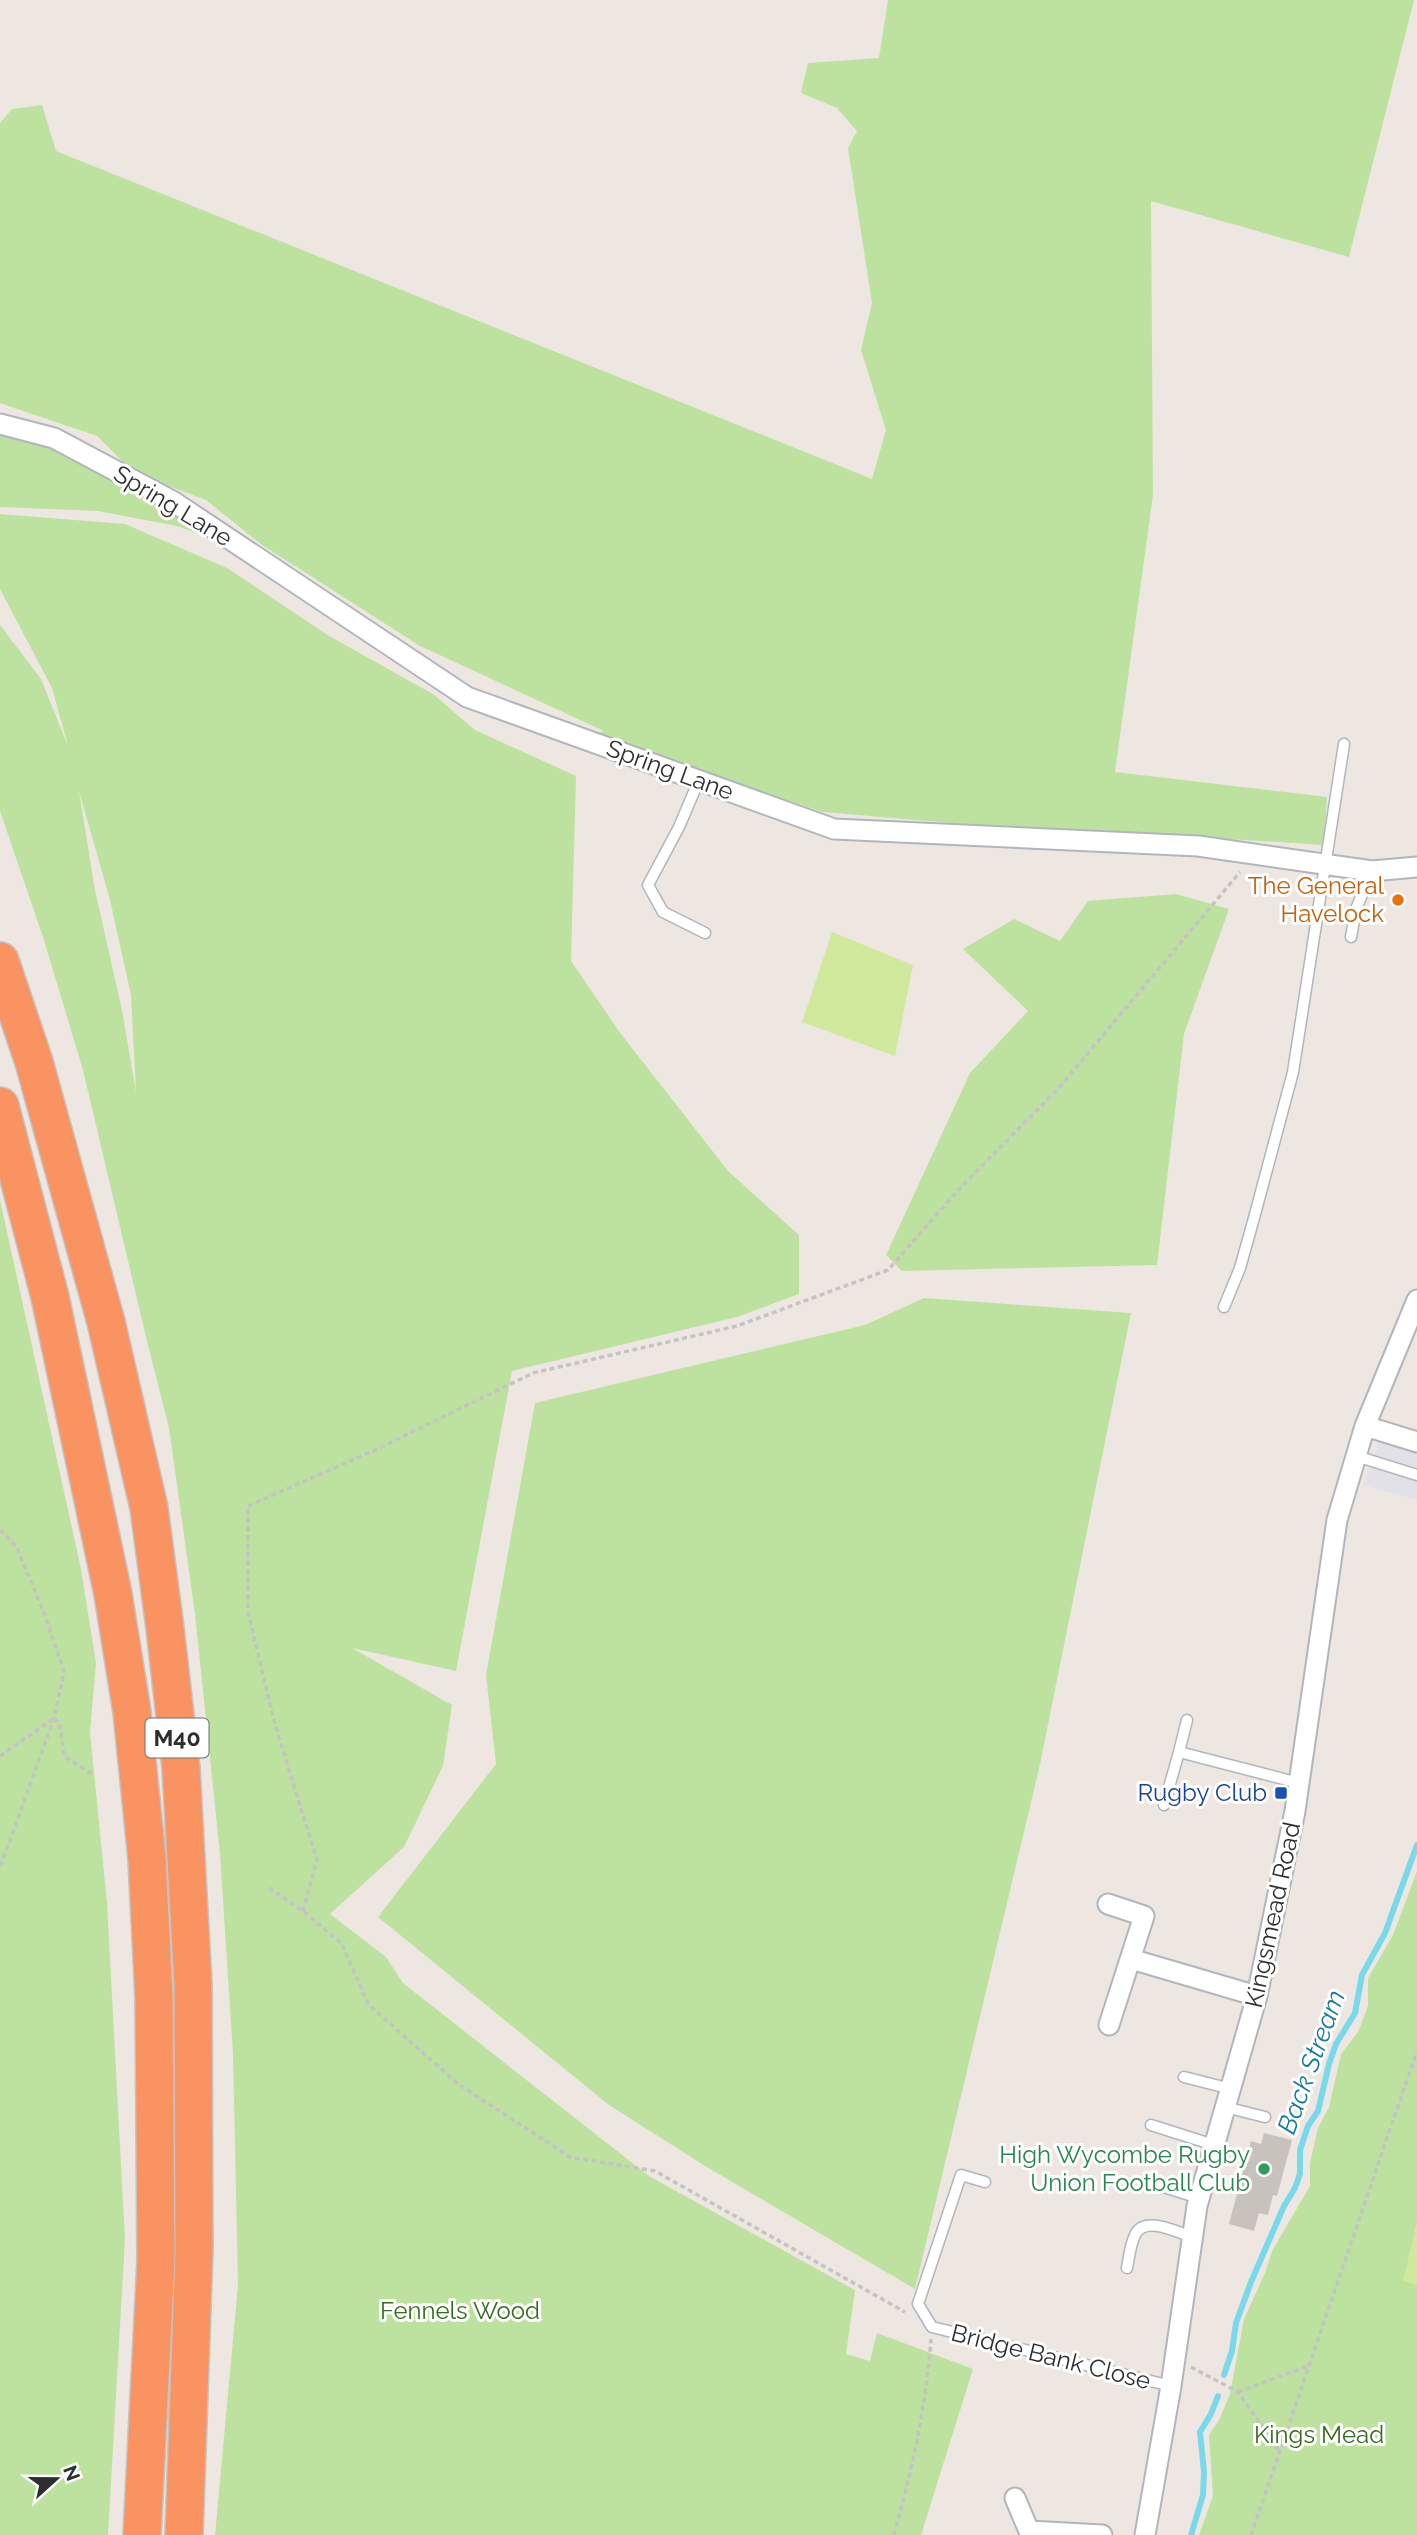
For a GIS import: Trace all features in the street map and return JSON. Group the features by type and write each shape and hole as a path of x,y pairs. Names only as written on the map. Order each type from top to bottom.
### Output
{"highway":[{"name":"M40","path":"0,961 34,1062 106,1322 149,1508 165,1628 181,1768 193,1984 194,2250 184,2535"},
{"name":"M40","path":"0,1106 50,1297 113,1594 132,1712 144,1832 154,1998 156,2260 142,2535"}],"street":[{"name":"Spring Lane","path":"0,424 54,438 174,502 467,697 834,829 1198,846 1372,871 1417,867"},
{"name":"Kingsmead Road","path":"1145,2535 1199,2198 1257,1996 1299,1783 1337,1520 1364,1426 1417,1300"},
{"path":"1364,1426 1417,1442"},
{"path":"1108,1904 1144,1916 1109,2025"},
{"path":"1132,1959 1257,1996"},
{"path":"1015,2498 1029,2533 1102,2535"}],"lane":[{"path":"1224,1307 1240,1268 1293,1072 1344,744"},
{"path":"699,780 679,827 648,885 663,912 705,933"},
{"path":"1351,937 1356,909 1372,871"},
{"path":"1356,1456 1417,1475"},
{"path":"1164,1805 1187,1720"},
{"path":"1179,1752 1299,1783"},
{"path":"1184,2077 1265,2117"},
{"path":"1151,2125 1214,2145"},
{"path":"932,2327 918,2305 961,2175 985,2182"},
{"path":"1157,2185 1199,2198"},
{"path":"1127,2268 1135,2233 1142,2226 1153,2225 1192,2237"},
{"name":"Bridge Bank Close","path":"932,2327 1171,2386"}],"path":[{"path":"303,1911 317,1860 274,1721 248,1612 248,1506 373,1451 533,1373 737,1326 888,1270 961,1187 1057,1090 1255,854"},
{"path":"0,1530 16,1546 44,1613 64,1672 54,1718 0,1868"},
{"path":"0,1756 54,1718"},
{"path":"54,1718 60,1726 64,1756 92,1774"},
{"path":"269,1888 303,1911 342,1944 368,2004 457,2084 570,2157 655,2171 932,2327 929,2366 911,2474 894,2535"},
{"path":"1251,2535 1417,2051"},
{"path":"1174,2358 1238,2392 1280,2452"},
{"path":"1238,2392 1309,2366"}],"shaded area":[{"path":"1380,1440 1417,1453 1417,1500 1363,1485"}],"green space":[{"path":"888,0 1414,0 1349,257 1151,201 1153,495 1115,772 1327,797 1324,845 1056,832 823,812 592,735 604,731 420,646 262,545 206,500 134,473 97,436 0,403 0,123 12,109 42,105 56,151 872,479 886,430 861,350 872,303 848,148 857,131 837,108 801,93 808,63 879,58"},
{"path":"0,434 42,446 104,471 163,503 216,540 177,526 98,511 0,507"},
{"name":"Fennels Wood","path":"0,514 125,524 227,568 329,636 433,694 475,730 576,776 571,961 621,1034 728,1171 799,1235 799,1294 737,1317 512,1371 456,1671 352,1648 452,1705 443,1766 404,1847 330,1914 386,1957 403,1983 649,2176 855,2290 846,2354 870,2361 877,2333 973,2369 921,2535 215,2535 238,2285 233,2054 220,1854 195,1614 169,1428 83,1070 43,937 0,811 0,625 41,679 68,746 52,688 0,589","holes":["79,791 110,900 131,995 136,1092 122,1010 95,890"]},
{"path":"1176,894 1229,909 1184,1034 1157,1265 902,1271 886,1255 970,1073 1028,1011 963,949 1014,919 1060,941 1088,901"},
{"path":"832,932 913,965 895,1056 802,1022"},
{"path":"0,1200 81,1569 96,1663 90,1732 107,1903 125,2239 108,2535 0,2535"},
{"path":"924,1298 1131,1313 1039,1769 915,2289 705,2166 609,2105 378,1917 496,1764 486,1675 535,1403 865,1325"},
{"name":"Kings Mead","path":"1417,1871 1417,2535 1199,2535 1213,2496 1209,2435 1230,2394 1244,2319 1272,2251 1310,2186 1310,2163 1318,2128 1329,2107 1341,2054 1358,2032 1368,2006 1368,1978 1393,1935"},
{"path":"1417,2222 1417,2285 1403,2281"}],"building":[{"name":"High Wycombe Rugby Union Football Club","path":"1264,2133 1292,2140 1277,2196 1273,2195 1268,2215 1259,2213 1254,2231 1229,2224 1251,2141 1261,2144"}],"waterway":[{"name":"Back Stream","path":"1224,2375 1232,2351 1236,2323 1251,2282 1300,2174 1300,2150 1308,2126 1318,2111 1336,2044 1355,2013 1362,1975 1385,1933 1417,1845"},
{"name":"Back Stream","path":"1191,2535 1203,2495 1200,2432 1218,2396"}],"place":[{"name":"The General Havelock","path":"1398,900"},
{"name":"Rugby Club","path":"1281,1793"},
{"name":"High Wycombe Rugby Union Football Club","path":"1264,2169"}]}
